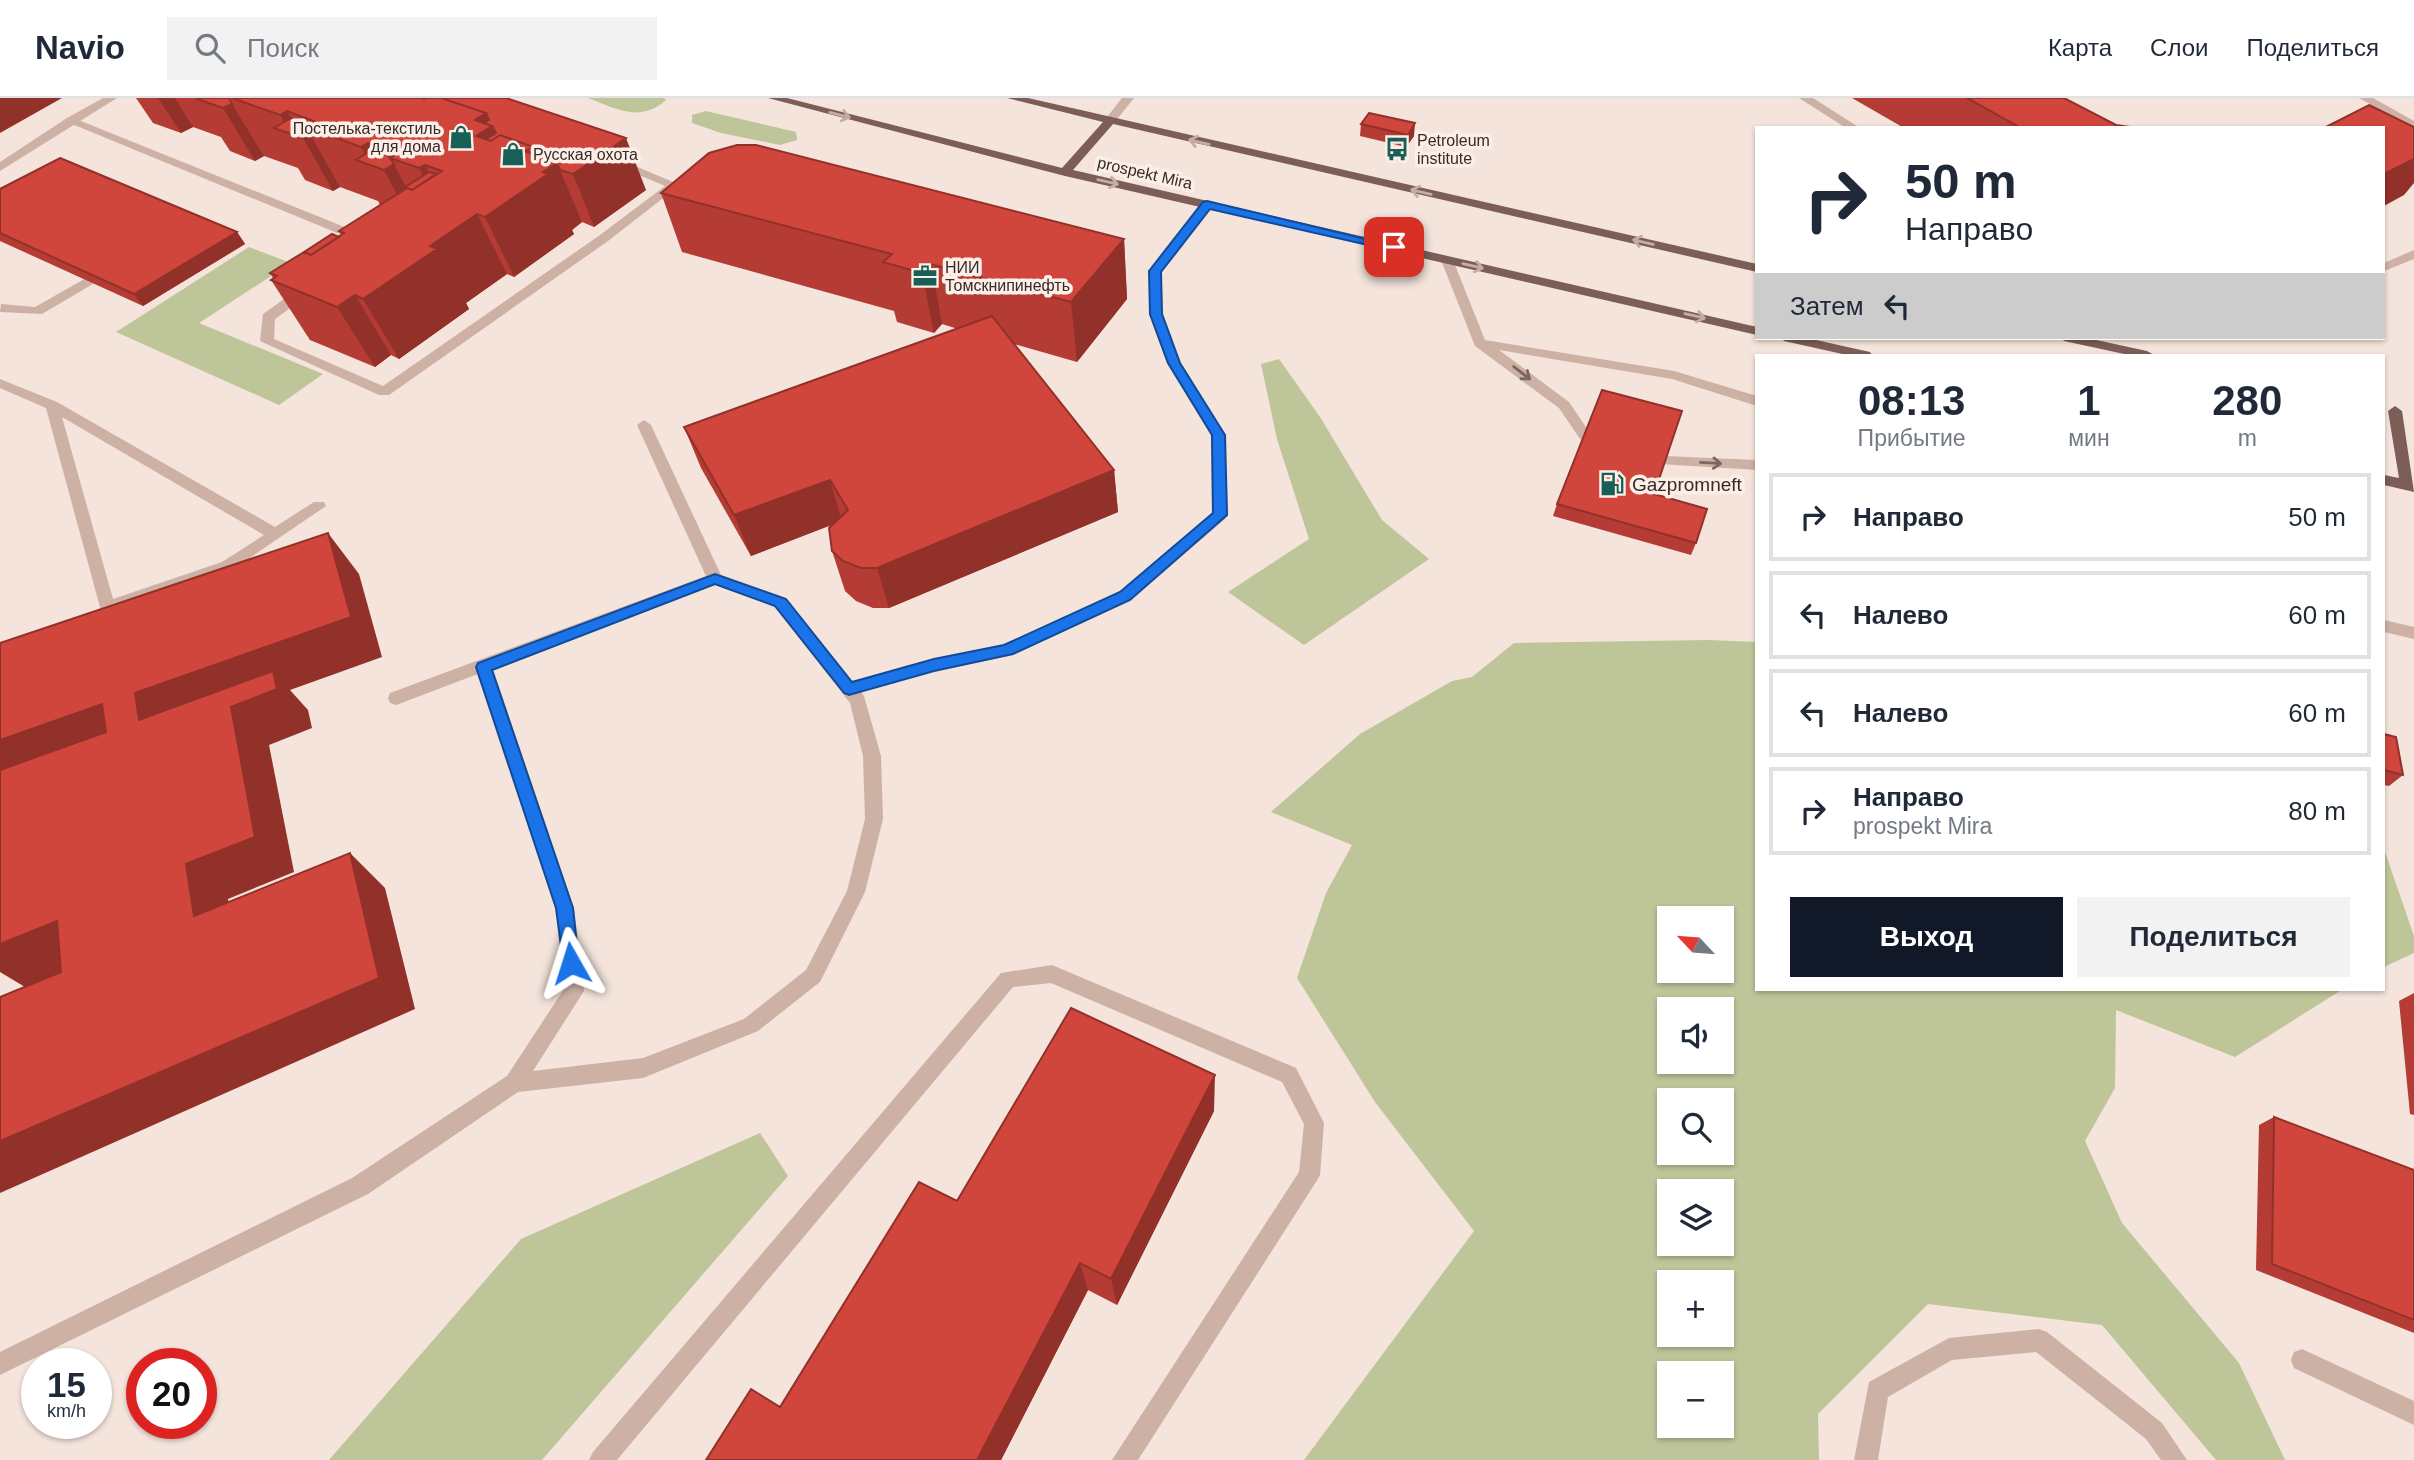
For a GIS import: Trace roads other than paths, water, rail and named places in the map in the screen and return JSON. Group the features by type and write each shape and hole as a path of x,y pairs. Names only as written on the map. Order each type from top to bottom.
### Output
{"main road":[{"name":"prospekt Mira","path":"774,98 1065,173 1755,331"},
{"path":"1013,98 1755,268"},
{"path":"1065,173 1110,121"},
{"path":"1797,340 1860,354"},
{"path":"2078,340 2142,354"},
{"path":"2385,480 2411,486 2389,409 2414,415"}],"street":[{"path":"0,167 71,120 111,98"},
{"path":"1110,121 1128,98"},
{"path":"1805,98 1851,126"},
{"path":"2365,98 2414,126"},
{"path":"71,120 374,244 363,251"},
{"path":"321,280 268,317 267,341 384,392 604,238 674,185 605,158"},
{"path":"849,689 934,665 1007,650 1125,596 1220,515 1218,435 1174,363 1156,314 1155,271 1207,205"},
{"path":"2385,267 2414,254"},
{"path":"1447,260 1480,343 1564,405 1585,436"},
{"path":"0,308 37,311 88,281"},
{"path":"1480,343 1674,375 1755,400"},
{"path":"0,383 52,405 276,535"},
{"path":"52,405 107,607 227,566 319,506"},
{"path":"644,425 715,579"},
{"path":"1665,461 1755,465"},
{"path":"396,698 715,579 780,602 858,701 872,756 874,819 856,892 813,976 751,1025 643,1068 514,1083"},
{"path":"2385,626 2414,633"},
{"path":"0,1364 360,1186 514,1083 574,991 565,908 484,667"},
{"path":"601,1460 1008,979 1052,974 1289,1075 1314,1123 1308,1175 1124,1460"},
{"path":"1866,1460 1877,1390 1949,1349 2039,1340 2154,1431 2175,1460"},
{"path":"2302,1360 2414,1413"}],"place":[{"name":"Постелька-текстиль для дома","path":"461,137"},
{"name":"Petroleum institute","path":"1397,149"},
{"name":"Русская охота","path":"513,154"},
{"name":"НИИ Томскнипинефть","path":"925,276"},
{"name":"Gazpromneft","path":"1612,484"}]}
